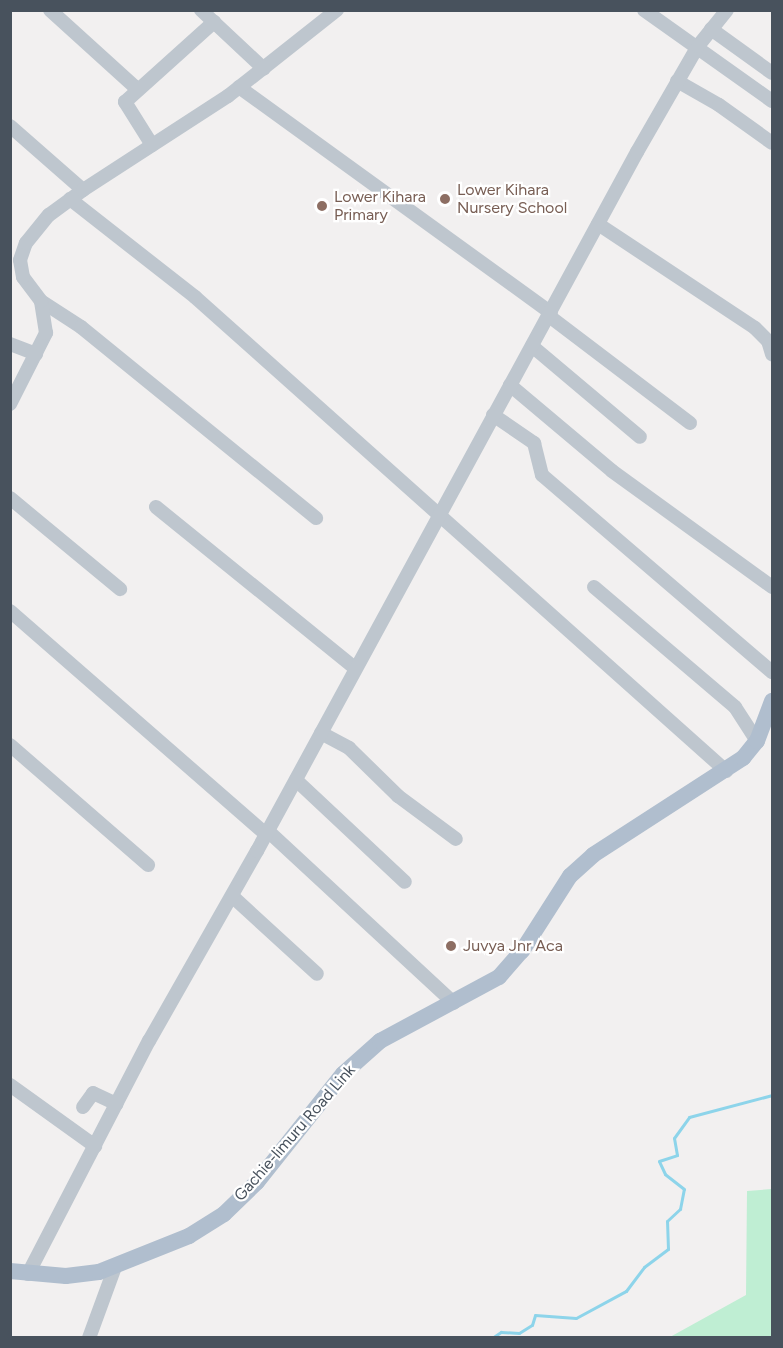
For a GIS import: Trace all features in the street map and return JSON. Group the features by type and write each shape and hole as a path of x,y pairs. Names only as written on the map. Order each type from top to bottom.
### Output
{"main road":[{"name":"Gachie-limuru Road Link","path":"10,1271 66,1276 115,1267 189,1236 224,1214 257,1182 343,1074 380,1041 499,977 522,951 570,876 593,855 726,771 757,741 772,701"}],"street":[{"path":"50,10 137,89"},
{"path":"201,10 264,69"},
{"path":"23,277 20,260 26,243 49,215 239,87 338,10"},
{"path":"644,10 698,46 772,101"},
{"path":"28,1274 94,1146 296,780 439,511 677,81 698,46 727,10"},
{"path":"152,145 125,107 128,98 214,22"},
{"path":"711,29 772,73"},
{"path":"677,81 719,105 772,143"},
{"path":"239,87 550,314 690,423"},
{"path":"10,126 83,190"},
{"path":"70,199 195,297 386,470 439,511 726,771"},
{"path":"598,224 755,328 768,341 772,354"},
{"path":"10,268 23,277 41,301 81,327 316,518"},
{"path":"10,404 15,386 36,354 46,333 47,321 41,301"},
{"path":"10,344 36,354"},
{"path":"532,346 640,437"},
{"path":"510,385 612,471 772,587"},
{"path":"493,415 534,442 542,475 772,672"},
{"path":"10,498 120,589"},
{"path":"156,507 355,668"},
{"path":"594,587 735,707 757,741"},
{"path":"10,611 267,832 453,1003"},
{"path":"321,733 349,748 398,796 456,839"},
{"path":"10,745 148,865"},
{"path":"296,780 405,882"},
{"path":"231,896 317,974"},
{"path":"10,1085 94,1146"},
{"path":"83,1107 93,1093 117,1104"},
{"path":"89,1338 115,1267"}],"green space":[{"path":"772,1189 772,1337 670,1337 746,1295 747,1191"}],"waterway":[{"path":"492,1338 501,1332 519,1333 532,1325 535,1315 576,1318 626,1291 644,1267 668,1249 667,1221 680,1209 684,1189 665,1174 659,1161 677,1155 674,1138 689,1117 772,1095"}],"place":[{"name":"Lower Kihara Nursery School","path":"445,199"},
{"name":"Lower Kihara Primary","path":"322,206"},
{"name":"Juvya Jnr Aca","path":"451,946"}]}
